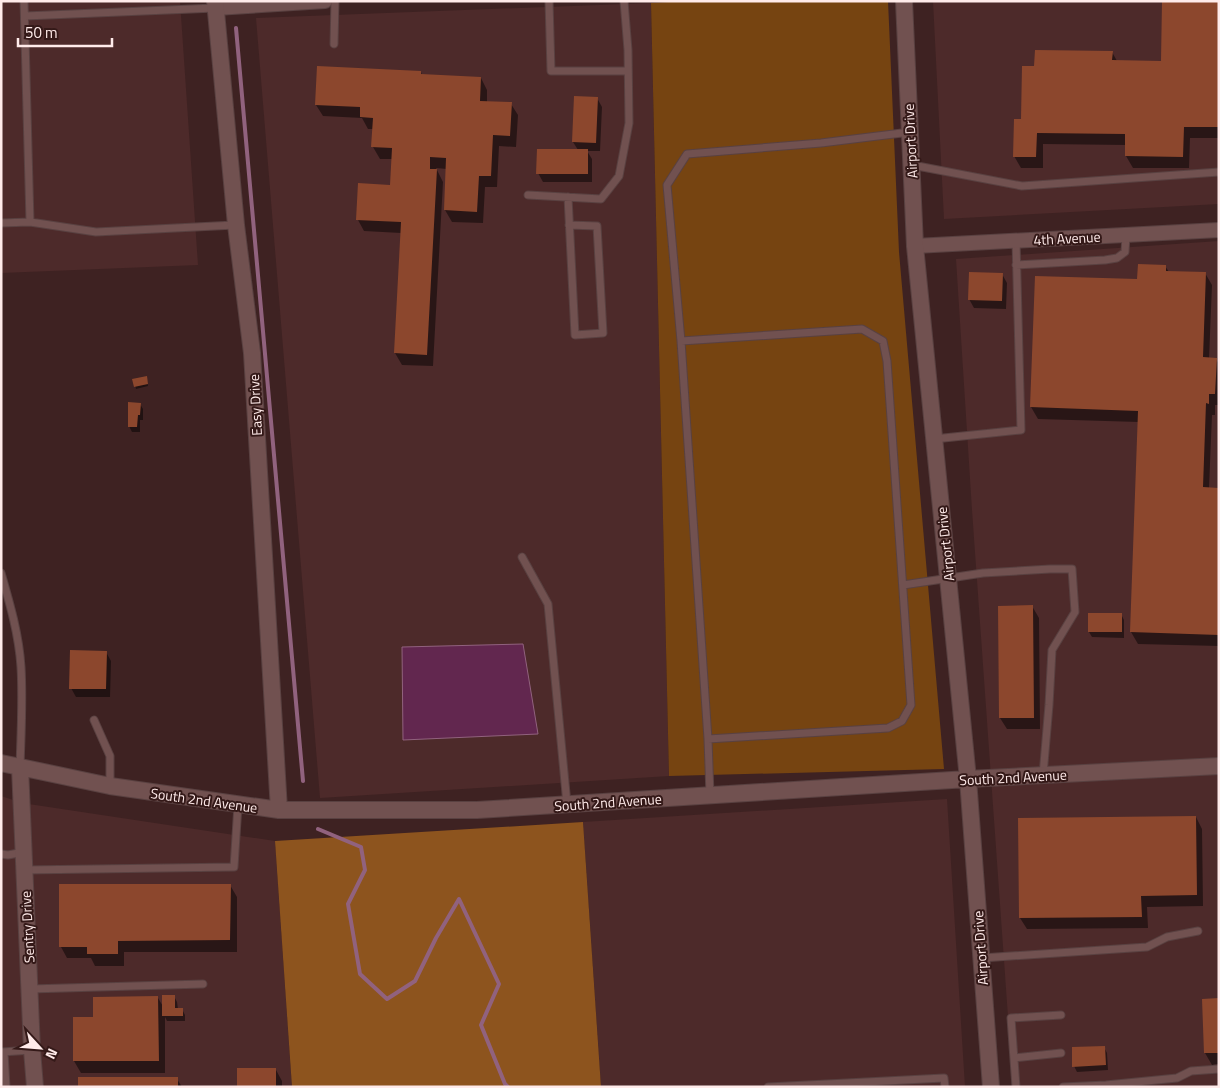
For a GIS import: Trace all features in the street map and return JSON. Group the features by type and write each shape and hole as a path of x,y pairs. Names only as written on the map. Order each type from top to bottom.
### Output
{"street":[{"path":"215,5 325,1"},
{"name":"Airport Drive","path":"904,1 915,246 968,779 991,1087"},
{"name":"Easy Drive","path":"215,5 236,225 252,353 279,810"},
{"name":"4th Avenue","path":"915,246 1219,230"},
{"name":"South 2nd Avenue","path":"1,763 110,786 279,810 477,810 968,779 1219,766"},
{"name":"Sentry Drive","path":"20,767 35,1087"}],"lane":[{"path":"24,1 30,222"},
{"path":"334,44 335,1"},
{"path":"549,1 552,71 628,71"},
{"path":"528,195 601,198 619,176 629,123 628,50 624,1"},
{"path":"25,16 215,5"},
{"path":"710,795 708,739 681,342 667,185 687,154 822,143 910,132"},
{"path":"911,165 1022,186 1219,172"},
{"path":"568,197 569,225 575,335 604,333 597,226 569,225"},
{"path":"1,223 30,222 96,232 236,225"},
{"path":"1219,230 1219,238"},
{"path":"1016,266 1118,258 1125,252 1126,235"},
{"path":"934,439 1021,430 1016,241"},
{"path":"681,342 862,328 884,341 903,585 911,704 902,722 888,728 708,739"},
{"path":"522,557 548,604 567,804"},
{"path":"903,585 982,573 1072,569 1075,612 1052,650 1050,705 1043,775"},
{"path":"1,573 12,611 21,666 20,767"},
{"path":"94,720 110,756 110,786"},
{"path":"24,870 234,867 238,805"},
{"path":"1,854 8,855 24,852"},
{"path":"981,958 1147,946 1167,937 1198,931"},
{"path":"30,988 203,984"},
{"path":"1016,1087 1011,1018 1060,1015"},
{"path":"6,1087 3,1052 32,1050"},
{"path":"1014,1058 1061,1053"},
{"path":"1063,1087 1106,1086 1177,1078 1191,1071 1219,1069"},
{"path":"768,1087 944,1078 945,1087"}],"shaded area":[{"path":"1,1 180,1 198,265 1,273"},
{"path":"685,1 888,1 899,252 944,769 669,776 651,3"},
{"path":"933,1 1219,1 1219,204 944,219"},
{"path":"651,3 669,776 320,798 256,18"},
{"path":"1219,241 1219,1087 1013,1087 956,259"},
{"path":"523,644 538,734 403,740 402,647"},
{"path":"1,796 22,803 275,841 292,1087 1,1087"},
{"path":"947,799 965,1087 601,1087 583,822"},
{"path":"583,822 601,1087 292,1087 275,841"}],"building":[{"path":"1162,1 1219,1 1219,127 1184,127 1183,157 1125,156 1125,134 1037,133 1036,157 1013,157 1014,119 1021,119 1022,66 1034,66 1035,50 1113,51 1112,60 1161,61"},
{"path":"317,66 421,71 421,74 481,77 480,101 512,102 510,136 493,135 491,176 479,176 477,212 444,210 446,158 430,157 430,169 437,169 427,355 394,353 401,222 356,220 358,183 390,185 392,148 371,147 373,118 360,117 360,107 315,105"},
{"path":"574,96 598,97 596,143 572,142"},
{"path":"537,149 588,149 588,174 536,174"},
{"path":"1138,264 1166,265 1166,271 1206,272 1203,357 1217,358 1215,394 1209,394 1209,404 1206,403 1203,487 1219,488 1219,635 1130,632 1138,411 1030,407 1035,276 1137,279"},
{"path":"969,272 1003,273 1002,301 968,300"},
{"path":"147,376 148,384 134,387 132,379"},
{"path":"128,402 141,403 137,427 128,427"},
{"path":"1033,605 1034,718 999,718 998,606"},
{"path":"1088,613 1122,613 1122,632 1088,632"},
{"path":"70,650 107,651 106,689 69,689"},
{"path":"1196,816 1197,895 1141,896 1142,917 1019,918 1018,818"},
{"path":"59,884 231,884 230,940 118,941 118,954 87,954 87,947 59,947"},
{"path":"162,995 175,995 175,1008 183,1008 183,1016 162,1016"},
{"path":"158,996 159,1061 73,1061 73,1017 93,1017 93,997"},
{"path":"1219,998 1219,1053 1204,1053 1202,999"},
{"path":"1105,1046 1106,1065 1072,1067 1072,1047"},
{"path":"237,1068 276,1068 276,1087 237,1087"},
{"path":"78,1077 178,1077 178,1087 78,1087"}],"waterway":[{"path":"236,28 303,781"},
{"path":"318,829 361,847 365,870 348,904 360,974 387,999 415,981 436,938 459,899 499,984 481,1025 505,1084 508,1087"}]}
